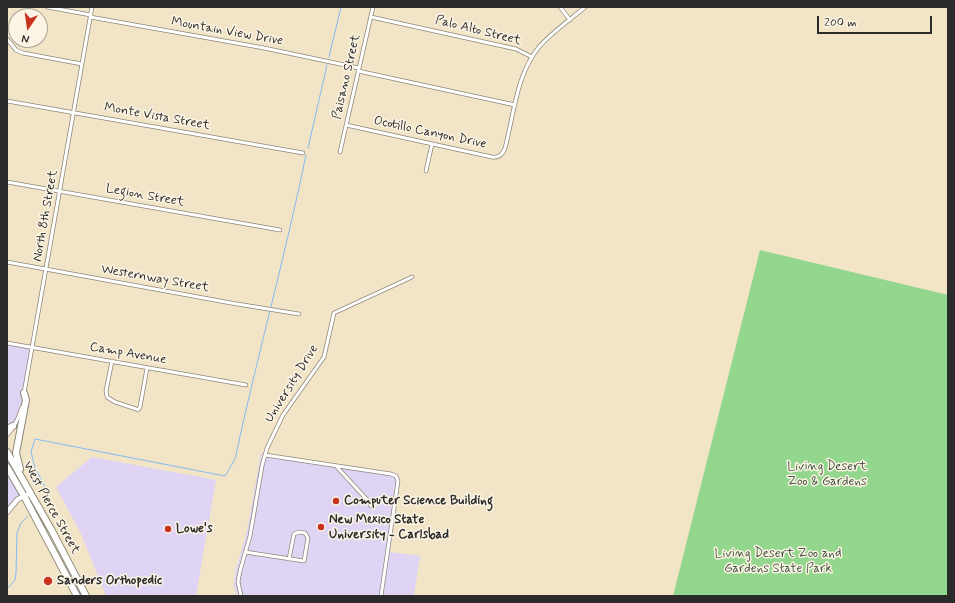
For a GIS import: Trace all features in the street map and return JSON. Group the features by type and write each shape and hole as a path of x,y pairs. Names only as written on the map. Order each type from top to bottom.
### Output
{"highway":[{"path":"22,477 16,453 26,400 24,393"},
{"path":"7,430 13,426"},
{"name":"West Pierce Street","path":"7,452 31,492 86,596"},
{"name":"West Pierce Street","path":"7,467 77,596"}],"street":[{"name":"Mountain View Drive","path":"47,7 272,50 516,106"},
{"name":"North 8th Street","path":"7,435 21,411 47,270 92,7"},
{"name":"Paisano Street","path":"340,152 373,7"},
{"path":"560,7 570,20"},
{"name":"Ocotillo Canyon Drive","path":"346,125 492,157 498,157 502,154 505,148 522,81 532,57 543,43 585,7"},
{"name":"Palo Alto Street","path":"371,17 516,49 532,57"},
{"path":"7,39 12,46 20,52 82,64"},
{"name":"Monte Vista Street","path":"7,101 304,153"},
{"path":"426,171 432,144"},
{"name":"Legion Street","path":"7,182 280,230"},
{"name":"Westernway Street","path":"7,262 299,314"},
{"name":"University Drive","path":"241,596 239,577 250,536 265,455 272,435 281,418 324,357 334,313 412,277"},
{"name":"Camp Avenue","path":"7,342 246,385"},
{"path":"112,361 106,391 107,397 115,402 138,410 140,407 147,368"},
{"path":"265,455 391,474 397,478 381,596"},
{"path":"336,466 370,503 371,506"},
{"path":"7,512 18,500 31,492"},
{"path":"245,552 289,559 304,561 308,538 307,535 302,532 296,532 294,534 289,559"}],"shaded area":[{"path":"7,343 33,347 22,406 16,422 7,429"},
{"name":"New Mexico State University - Carlsbad","path":"261,453 397,473 400,481 390,552 420,556 414,596 237,596 234,585 235,573 247,531"},
{"path":"92,457 216,480 196,596 106,596 81,534 56,487"},
{"path":"7,467 24,496 7,512"}],"green space":[{"name":"Living Desert Zoo & Gardens","path":"760,250 948,295 948,596 673,596"}],"waterway":[{"path":"329,57 341,7"},
{"path":"308,148 327,65"},
{"path":"48,506 45,487 35,468 31,452 35,439 225,476 235,459 306,155"},
{"path":"7,589 15,580 17,533 21,523 28,516"}],"place":[{"name":"Computer Science Building","path":"336,501"},
{"name":"New Mexico State University - Carlsbad","path":"321,527"},
{"name":"Lowe's","path":"168,529"},
{"name":"Sanders Orthopedic","path":"48,581"}],"park label":[{"name":"Living Desert Zoo and Gardens State Park","path":"778,562"}]}
